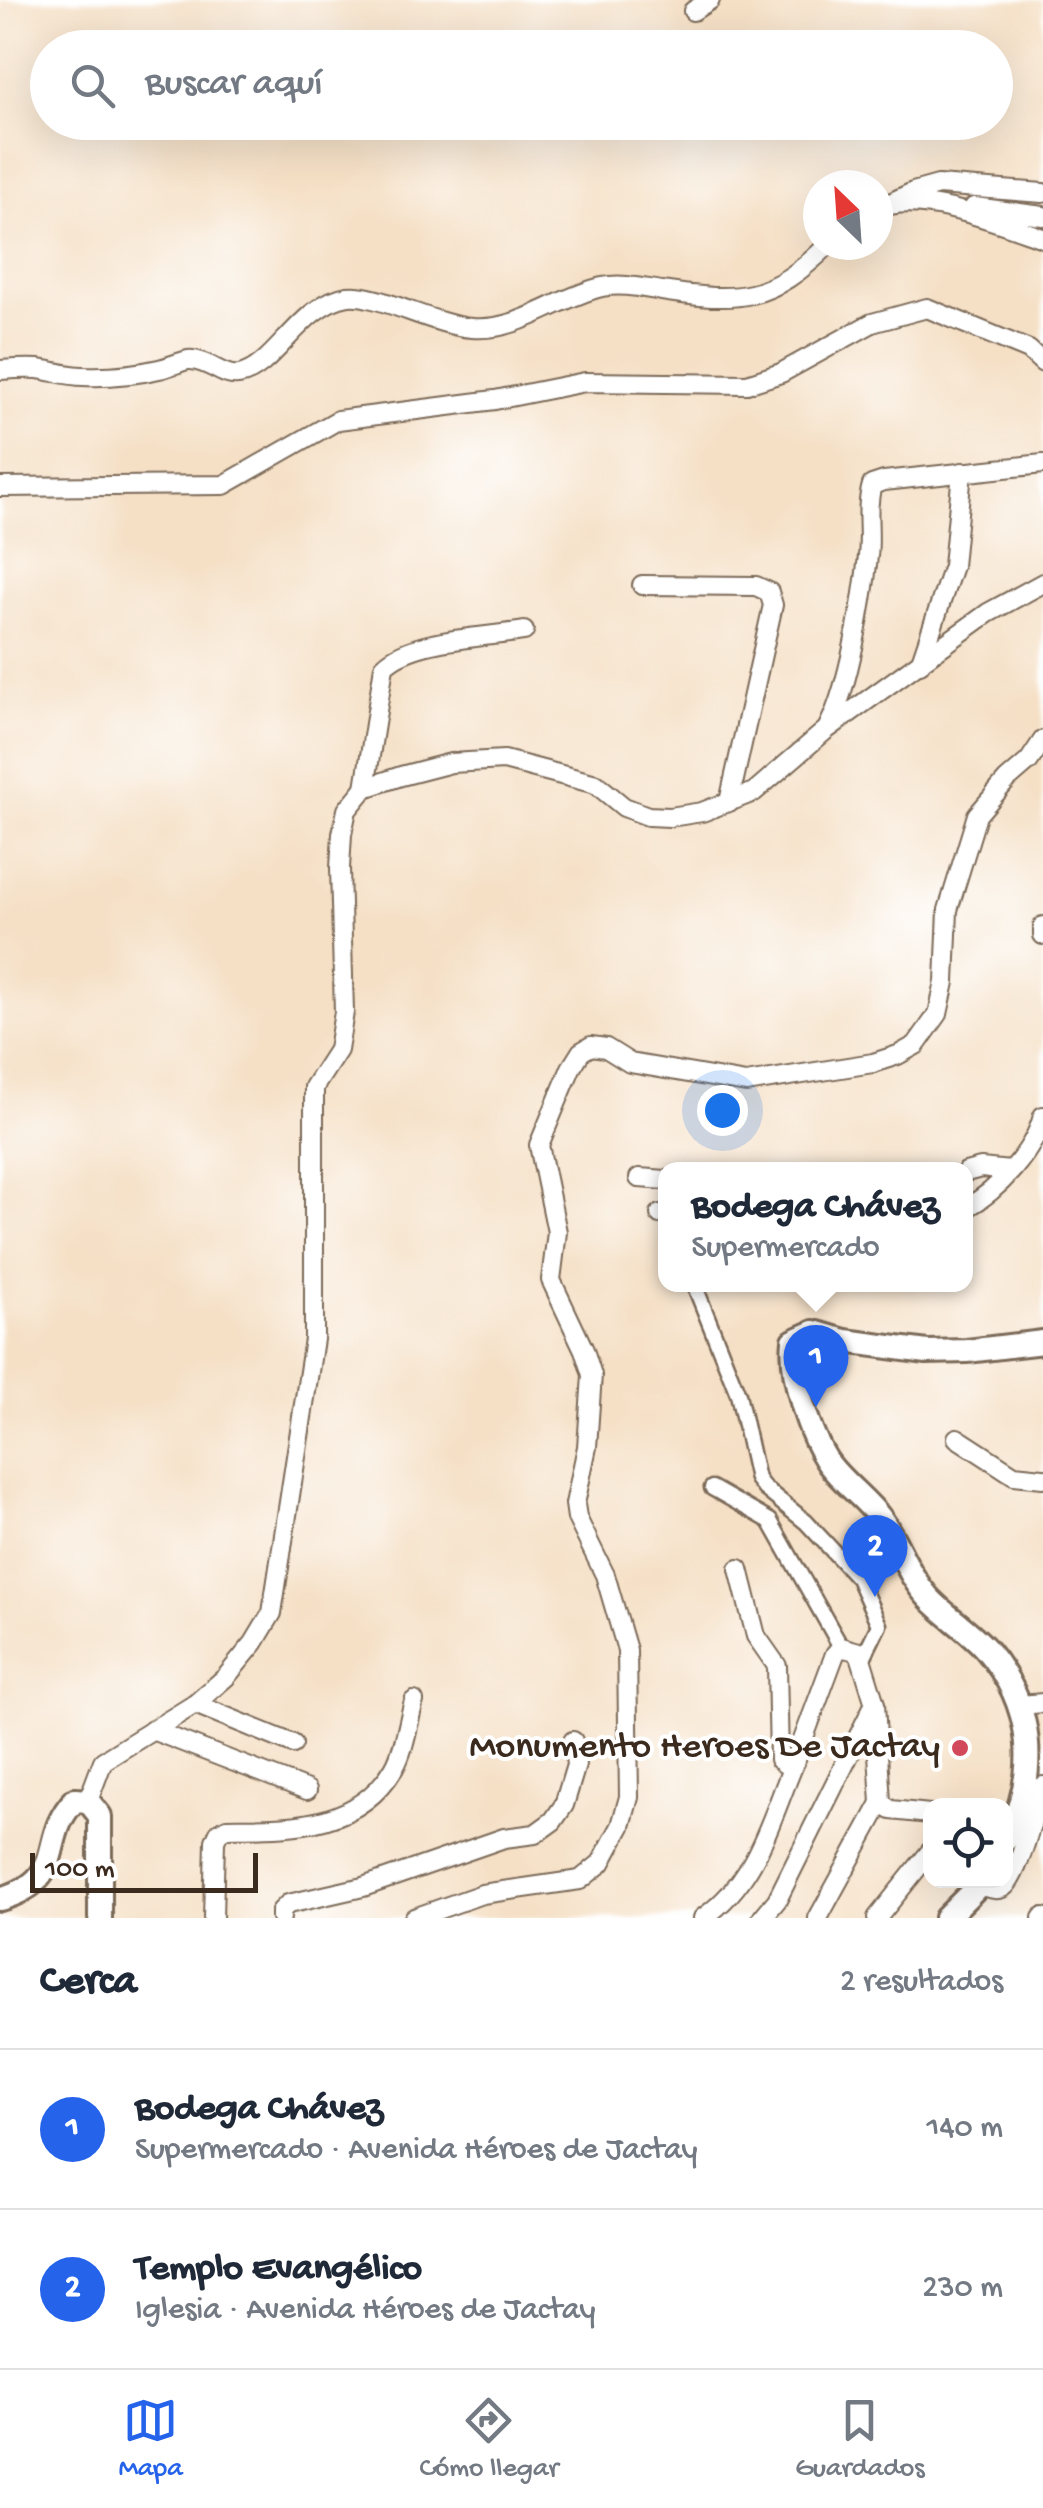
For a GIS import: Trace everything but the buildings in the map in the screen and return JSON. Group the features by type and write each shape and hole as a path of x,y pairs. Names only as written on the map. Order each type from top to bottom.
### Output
{"street":[{"path":"692,11 710,0"},
{"path":"893,202 938,185 1043,194"},
{"path":"893,208 1000,209 1043,216"},
{"path":"958,209 1043,238"},
{"path":"0,370 36,369 83,376 156,370 189,360 241,375 275,350 295,326 346,296 365,296 450,326 478,329 518,320 596,288 613,285 715,300 741,298 776,286 813,260"},
{"path":"0,487 224,485 338,420 495,400 584,382 747,384 781,373 872,323 927,308 1028,350 1043,363"},
{"path":"826,730 841,702 869,554 872,485 1043,464"},
{"path":"920,664 953,566 962,472"},
{"path":"365,788 450,762 504,760 596,784 624,806 648,816 702,812 754,792 826,730 988,613 1043,583"},
{"path":"642,585 756,586 769,592 774,605 729,802"},
{"path":"88,1801 103,1761 195,1704 254,1644 272,1613 314,1338 314,1087 338,1050 344,1012 342,834 347,810 365,788 384,666 395,655 434,642 524,630"},
{"path":"414,1918 482,1894 580,1880 601,1863 621,1826 629,1797 628,1650 605,1574 577,1518 575,1504 587,1447 592,1375 584,1350 553,1292 557,1232 538,1144 571,1068 591,1046 606,1048 630,1062 746,1083 873,1063 916,1045 938,1014 945,982 948,910 977,815 1043,740"},
{"path":"1043,926 1043,935"},
{"path":"973,1202 1010,1171 1038,1136 1043,1116"},
{"path":"973,1170 1010,1171"},
{"path":"639,1178 658,1179"},
{"path":"697,1292 738,1394 757,1479 806,1522 858,1578 872,1609 879,1625 862,1660"},
{"path":"1013,1815 1026,1781 1032,1704 984,1646 916,1584 880,1517 828,1462 807,1415 791,1362 794,1341 814,1332 845,1342 927,1352 1043,1342"},
{"path":"958,1438 1014,1475 1043,1478"},
{"path":"712,1488 770,1521 841,1647"},
{"path":"738,1569 756,1636 777,1666 779,1760 794,1764"},
{"path":"818,1918 881,1803 875,1704 862,1660 854,1648 841,1647"},
{"path":"702,1918 725,1902 746,1878 841,1647"},
{"path":"213,1918 219,1832 227,1828 305,1826 356,1808 378,1789 395,1766 414,1701"},
{"path":"195,1704 293,1744"},
{"path":"762,1918 776,1900 875,1704"},
{"path":"152,1730 307,1790"},
{"path":"281,1918 281,1911 288,1904 363,1887 504,1838 535,1834 553,1821 564,1805 576,1765 574,1742"},
{"path":"1013,1871 1043,1786"},
{"path":"0,1899 32,1887 45,1870 68,1808 76,1800 88,1801 100,1816 100,1918"},
{"path":"881,1803 891,1810 923,1813"},
{"path":"877,1918 923,1861"},
{"path":"946,1918 978,1888"}],"place":[{"name":"Bodega Chávez","path":"816,1407"},
{"name":"Templo Evangélico","path":"875,1597"},
{"name":"Monumento Heroes De Jactay","path":"960,1748"}]}
